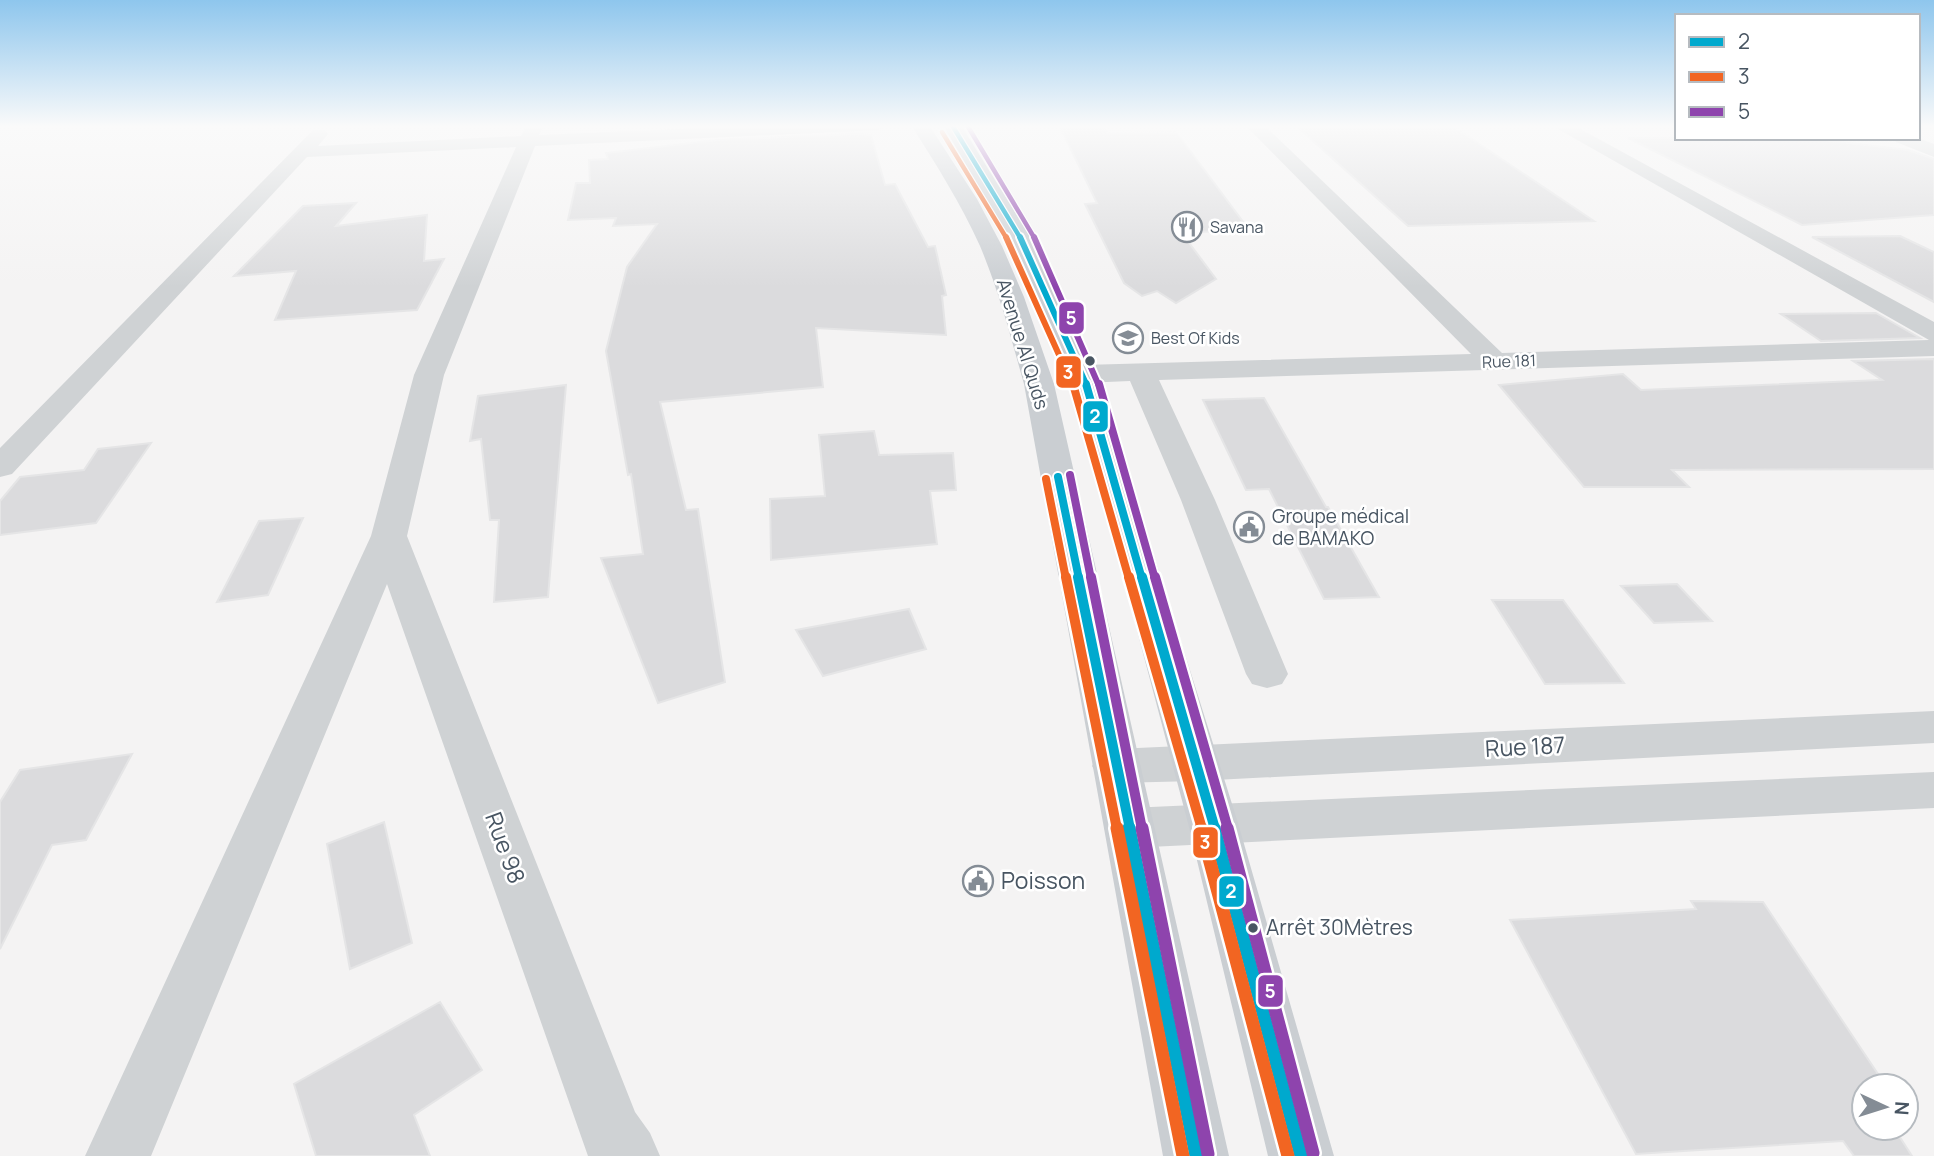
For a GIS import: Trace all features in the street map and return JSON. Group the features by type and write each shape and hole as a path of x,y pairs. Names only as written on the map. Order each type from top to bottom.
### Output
{"main road":[{"name":"Avenue Al Quds","path":"955,179 991,246 1039,384 1196,1156"},
{"name":"Avenue Al Quds","path":"989,179 1026,243 1058,310 1083,374 1213,823 1301,1156"}],"street":[{"path":"0,467 275,179"},
{"path":"118,1156 389,536 429,375 512,179"},
{"path":"1309,179 1494,362"},
{"path":"1657,179 1934,333"},
{"name":"Rue 181","path":"1083,374 1934,348"},
{"path":"1141,372 1198,500 1267,674"},
{"name":"Rue 98","path":"389,536 611,1133 626,1156"},
{"name":"Rue 187","path":"1116,766 1934,727"},
{"path":"1129,828 1934,790"}],"building":[{"path":"590,179 883,179 885,185 895,184 928,247 935,246 946,295 942,296 946,335 816,328 823,387 660,402 686,510 698,509 725,682 658,703 601,558 643,554 631,474 628,475 606,351 627,267 657,224 613,226 616,218 568,220 576,183 590,183"},
{"path":"1085,179 1211,179 1250,231 1181,232 1216,279 1176,303 1157,291 1142,296 1124,283 1085,204 1097,203"},
{"path":"1355,179 1531,179 1594,221 1408,226"},
{"path":"1710,179 1934,179 1934,215 1802,225"},
{"path":"356,203 336,226 427,215 424,261 444,259 417,310 275,320 296,271 234,276 303,206"},
{"path":"1900,236 1934,252 1934,302 1812,237"},
{"path":"1876,313 1920,338 1821,341 1781,314"},
{"path":"1934,359 1934,469 1672,470 1689,487 1584,487 1499,385 1623,374 1641,390 1882,380 1853,361"},
{"path":"566,385 548,597 494,602 499,520 490,520 481,439 470,441 478,396"},
{"path":"1264,398 1379,597 1324,599 1269,489 1246,490 1203,400"},
{"path":"874,431 879,455 953,453 956,490 930,491 937,544 771,560 770,499 825,496 819,435"},
{"path":"151,443 96,523 0,535 0,501 20,477 84,470 98,449"},
{"path":"303,518 268,595 217,602 259,521"},
{"path":"1677,584 1712,621 1654,623 1621,586"},
{"path":"1492,600 1563,600 1624,683 1545,684"},
{"path":"909,609 926,649 823,676 796,630"},
{"path":"132,754 86,840 52,845 0,949 0,802 20,770"},
{"path":"384,822 412,943 350,969 327,844"},
{"path":"1691,901 1763,902 1877,1072 1850,1072 1850,1142 1903,1142 1912,1156 1854,1156 1843,1141 1636,1154 1510,920 1696,909"},
{"path":"440,1002 482,1070 414,1115 430,1156 316,1156 294,1084"}],"transit line":[{"name":"3","path":"970,179 1014,251 1071,378 1201,826 1288,1156"},
{"name":"2","path":"985,179 1025,246 1083,374 1213,823 1301,1156"},
{"name":"5","path":"999,179 1036,240 1095,371 1225,820 1313,1153"},
{"name":"5","path":"1070,475 1208,1154"},
{"name":"2","path":"1058,477 1196,1156"},
{"name":"3","path":"1046,479 1183,1156"}],"place":[{"name":"Savana","path":"1187,227"},
{"name":"Best Of Kids","path":"1128,338"},
{"name":"Groupe médical de BAMAKO","path":"1249,527"},
{"name":"Poisson","path":"978,881"},
{"name":"Arrêt 30Mètres","path":"1253,928"}]}
